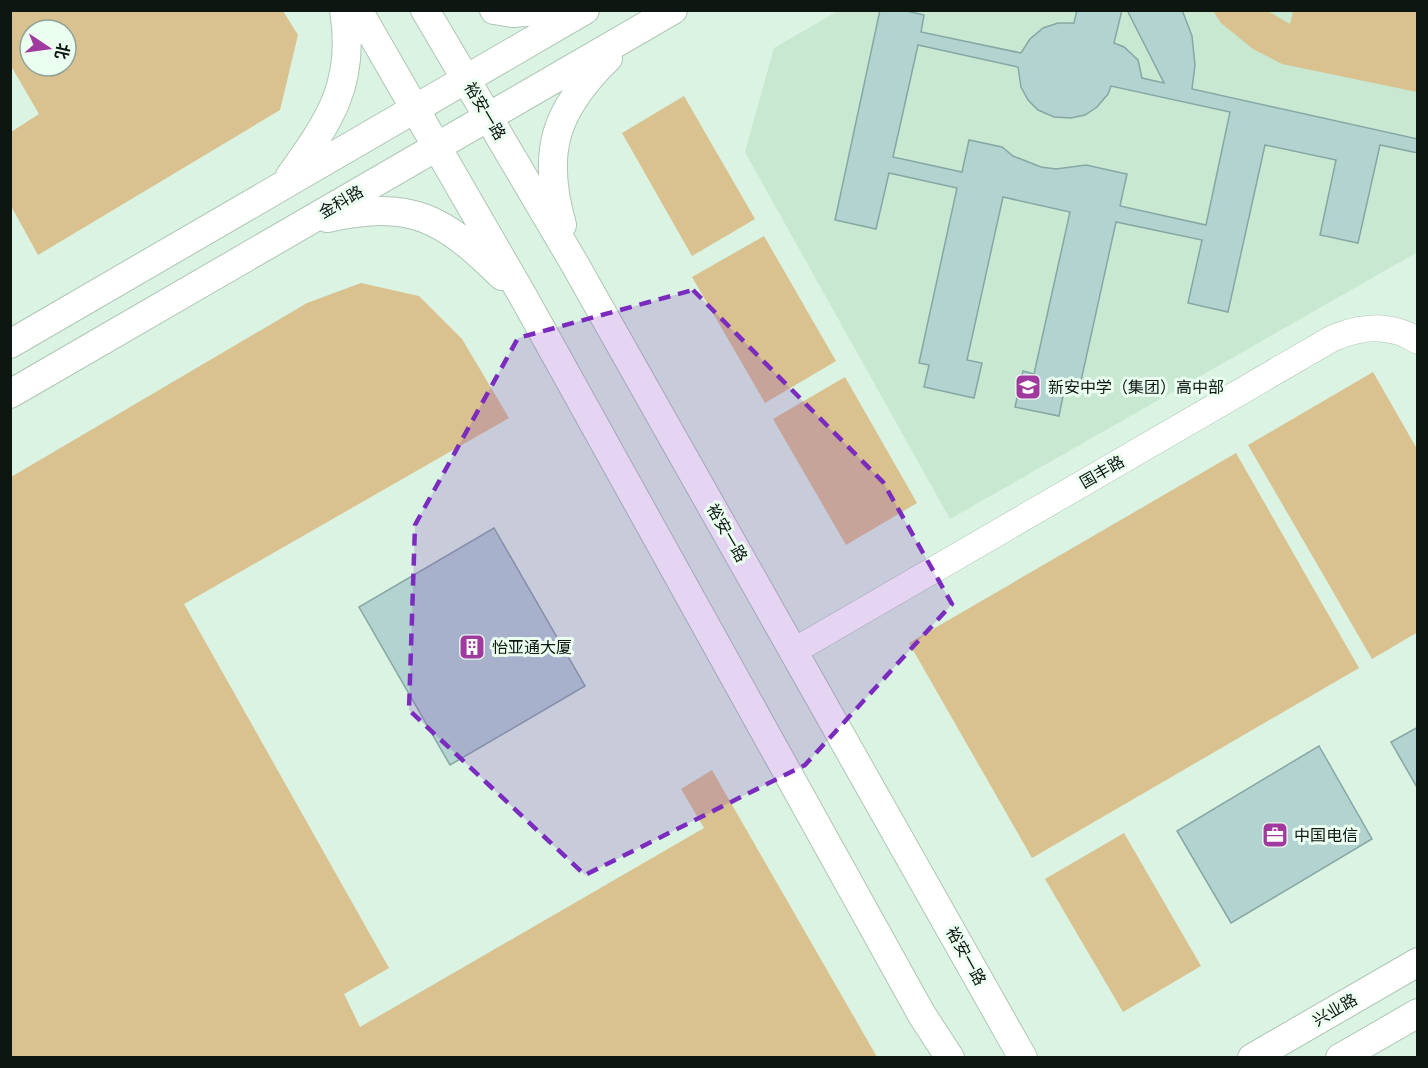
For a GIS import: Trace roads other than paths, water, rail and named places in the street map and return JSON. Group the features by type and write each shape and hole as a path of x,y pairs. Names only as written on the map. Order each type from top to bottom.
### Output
{"main road":[{"path":"284,184 328,121 337,102 346,65 344,10"},
{"path":"358,10 524,298 945,1058"},
{"name":"裕安一路","path":"425,10 573,261 1023,1058"},
{"path":"494,10 513,13 551,10"},
{"path":"10,344 585,10"},
{"name":"金科路","path":"10,394 672,10"},
{"path":"573,261 554,191 552,166 554,144 562,116 576,93 633,33"},
{"path":"302,224 350,213 374,211 418,215 432,220 459,238 524,298"},
{"name":"兴业路","path":"1252,1058 1418,962"},
{"path":"981,983 1029,1044 1044,1058"},
{"path":"1340,1058 1418,1013"},
{"path":"922,1015 950,1058"},
{"path":"1239,1058 1279,1042"}],"street":[{"name":"国丰路","path":"794,651 1333,338 1363,328 1378,327 1406,333 1418,341"}],"place":[{"name":"新安中学（集团）高中部","path":"1028,387"},
{"name":"怡亚通大厦","path":"472,647"},
{"name":"中国电信","path":"1275,835"}]}
